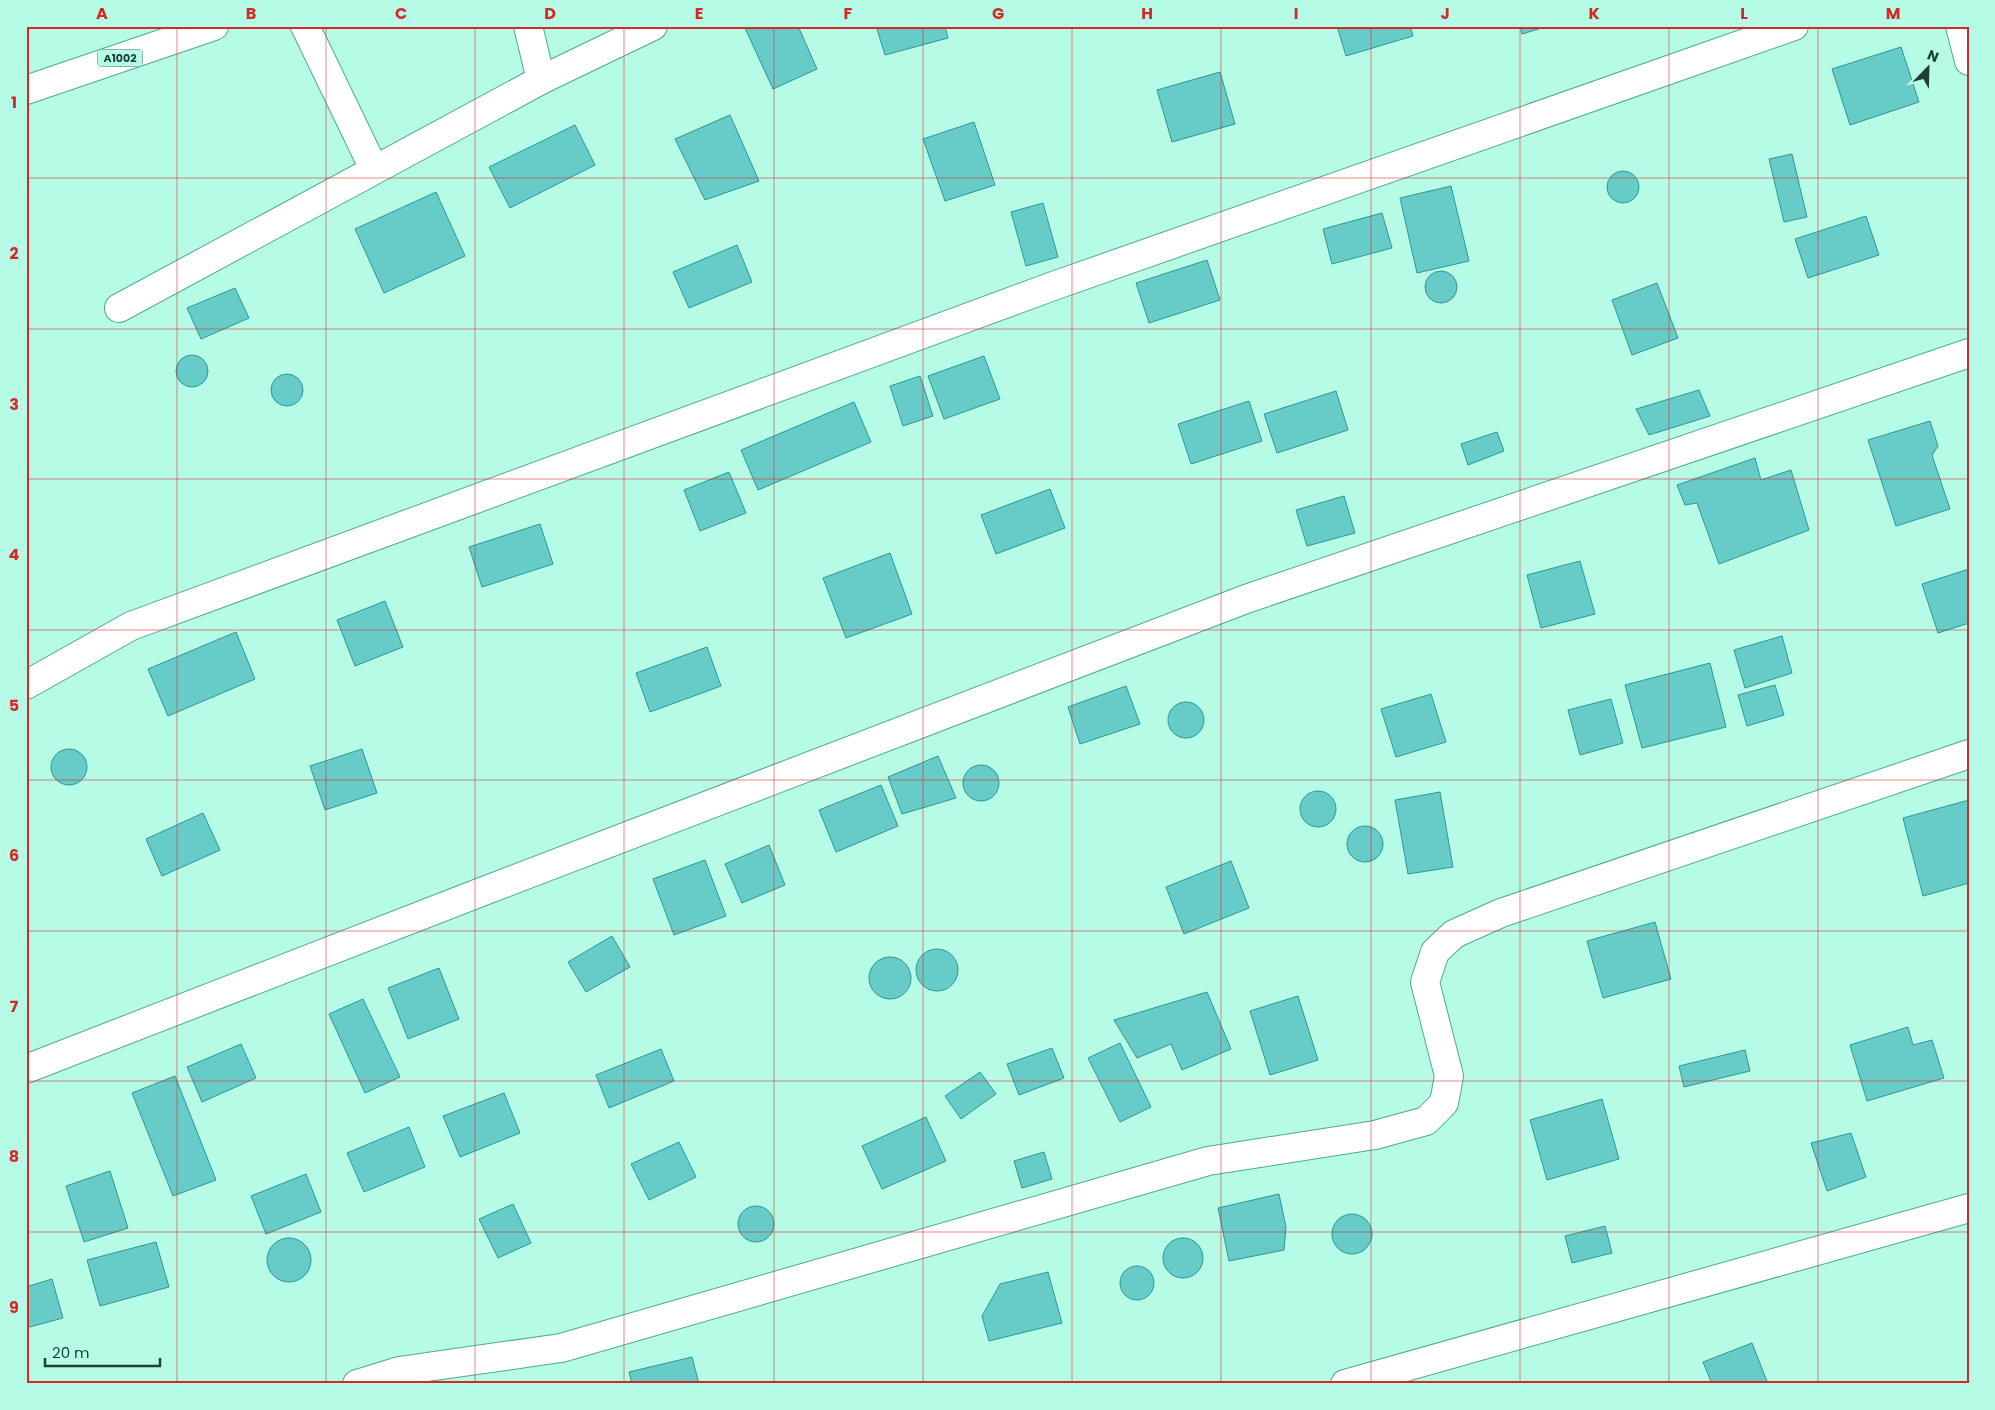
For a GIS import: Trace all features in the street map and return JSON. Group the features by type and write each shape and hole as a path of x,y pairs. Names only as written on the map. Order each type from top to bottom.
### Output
{"main road":[{"name":"A1002","path":"26,90 214,26"},
{"path":"305,26 374,170"},
{"path":"528,26 541,80"},
{"path":"119,308 541,80 653,26"},
{"path":"26,685 132,626 150,619 1056,285 1794,26"},
{"path":"1960,26 1969,61"},
{"path":"26,1069 499,885 1246,599 1969,353"},
{"path":"358,1384 399,1372 561,1348 1208,1162 1374,1135 1426,1121 1444,1103 1449,1076 1425,982 1435,952 1454,934 1500,913 1969,754"},
{"path":"1345,1384 1969,1208"}],"building":[{"path":"749,26 798,26 817,69 773,89 745,28"},
{"path":"876,26 945,26 948,38 885,55"},
{"path":"1337,26 1410,26 1413,36 1346,56"},
{"path":"1520,26 1548,26 1522,34"},
{"path":"1901,47 1919,102 1850,125 1832,69"},
{"path":"1220,72 1235,124 1172,142 1157,90"},
{"path":"730,115 759,181 705,200 675,139"},
{"path":"974,122 995,185 945,201 923,139"},
{"path":"575,125 595,165 510,208 489,167"},
{"path":"1792,154 1807,217 1784,222 1769,159"},
{"path":"1623,171 1635,175 1639,187 1635,199 1623,203 1611,199 1607,187 1611,175"},
{"path":"1451,186 1469,261 1417,273 1400,198"},
{"path":"436,192 465,256 384,293 355,229"},
{"path":"1043,203 1058,257 1026,266 1011,212"},
{"path":"1382,213 1392,248 1332,264 1323,229"},
{"path":"1866,216 1879,255 1808,278 1795,239"},
{"path":"737,245 752,282 689,308 673,272"},
{"path":"1207,260 1220,300 1149,323 1136,283"},
{"path":"1441,271 1453,275 1457,287 1453,299 1441,303 1429,299 1425,287 1429,275"},
{"path":"1657,283 1678,338 1632,355 1612,300"},
{"path":"235,288 249,318 201,339 187,308"},
{"path":"192,355 204,359 208,371 204,383 192,387 180,383 176,371 180,359"},
{"path":"984,356 1000,399 944,419 928,376"},
{"path":"287,374 299,378 303,390 299,402 287,406 275,402 271,390 275,378"},
{"path":"920,376 933,416 903,426 890,386"},
{"path":"1699,390 1710,416 1649,435 1636,409"},
{"path":"1336,391 1348,430 1277,453 1264,414"},
{"path":"1249,401 1262,441 1191,464 1178,424"},
{"path":"854,402 871,442 758,490 741,450"},
{"path":"1930,421 1938,446 1932,455 1950,509 1896,526 1868,440"},
{"path":"1497,432 1504,451 1468,465 1461,444"},
{"path":"1755,458 1761,480 1791,470 1809,530 1719,564 1697,503 1685,505 1677,485"},
{"path":"729,472 746,513 700,531 684,490"},
{"path":"1050,489 1065,528 996,554 981,515"},
{"path":"1344,496 1355,533 1307,546 1296,510"},
{"path":"540,524 553,564 482,587 469,547"},
{"path":"890,553 912,614 846,638 823,578"},
{"path":"1580,561 1595,614 1541,628 1527,575"},
{"path":"1969,569 1969,623 1938,633 1922,584"},
{"path":"385,601 403,647 355,666 337,620"},
{"path":"236,632 255,679 168,716 148,669"},
{"path":"1782,636 1792,673 1745,688 1734,650"},
{"path":"707,647 721,686 650,712 636,673"},
{"path":"1710,663 1726,727 1642,748 1625,685"},
{"path":"1775,685 1784,715 1747,726 1738,695"},
{"path":"1126,686 1140,724 1080,744 1068,707"},
{"path":"1431,694 1446,742 1396,757 1381,709"},
{"path":"1611,699 1623,743 1580,755 1568,710"},
{"path":"1186,702 1193,703 1199,707 1203,713 1203,727 1199,733 1193,737 1186,738 1179,737 1173,733 1169,727 1168,720 1169,713 1173,707 1179,703"},
{"path":"69,749 76,750 82,754 86,760 86,774 82,780 76,784 69,785 62,784 56,780 52,774 51,767 52,760 56,754 62,750"},
{"path":"362,749 377,793 325,810 310,766"},
{"path":"938,756 956,798 902,814 888,777"},
{"path":"981,765 988,766 994,770 998,776 998,790 994,796 988,800 981,801 974,800 968,796 964,790 963,783 964,776 968,770 974,766"},
{"path":"881,785 898,826 836,852 819,810"},
{"path":"1318,791 1325,792 1331,796 1335,802 1335,816 1331,822 1325,826 1318,827 1311,826 1305,822 1301,816 1300,809 1301,802 1305,796 1311,792"},
{"path":"1440,792 1453,867 1408,874 1395,800"},
{"path":"1969,800 1969,883 1923,896 1903,818"},
{"path":"203,813 220,850 162,876 146,839"},
{"path":"1365,826 1372,827 1378,831 1382,837 1382,851 1378,857 1372,861 1365,862 1358,861 1352,857 1348,851 1347,844 1348,837 1352,831 1358,827"},
{"path":"769,845 785,885 742,903 725,864"},
{"path":"705,860 726,916 674,935 653,879"},
{"path":"1231,861 1249,908 1184,934 1166,887"},
{"path":"1655,922 1671,979 1603,998 1587,941"},
{"path":"612,936 630,967 586,992 568,962"},
{"path":"937,949 952,955 958,970 952,985 937,991 922,985 916,970 922,955"},
{"path":"890,957 905,963 911,978 905,993 890,999 875,993 869,978 875,963"},
{"path":"439,968 459,1019 408,1039 388,988"},
{"path":"1207,992 1231,1049 1182,1070 1171,1044 1137,1058 1114,1020"},
{"path":"1298,996 1318,1060 1270,1075 1250,1011"},
{"path":"363,999 400,1077 365,1093 329,1014"},
{"path":"1908,1027 1913,1045 1932,1040 1944,1078 1867,1101 1850,1045"},
{"path":"1120,1043 1151,1107 1120,1122 1088,1058"},
{"path":"241,1044 256,1078 202,1102 187,1067"},
{"path":"1052,1048 1064,1078 1019,1095 1007,1064"},
{"path":"661,1049 674,1081 609,1108 596,1075"},
{"path":"1745,1050 1750,1071 1684,1087 1679,1066"},
{"path":"980,1072 996,1094 961,1119 945,1096"},
{"path":"175,1076 216,1180 173,1196 132,1093"},
{"path":"504,1093 520,1133 460,1157 443,1116"},
{"path":"1602,1099 1619,1159 1547,1180 1530,1120"},
{"path":"926,1117 946,1161 882,1189 862,1146"},
{"path":"409,1127 425,1167 364,1192 347,1153"},
{"path":"1851,1133 1866,1177 1827,1191 1811,1143"},
{"path":"679,1142 696,1177 649,1200 631,1164"},
{"path":"1044,1152 1052,1179 1022,1188 1014,1161"},
{"path":"110,1171 128,1228 84,1242 66,1186"},
{"path":"306,1174 321,1212 266,1234 251,1196"},
{"path":"1279,1194 1286,1227 1284,1250 1229,1261 1218,1208"},
{"path":"513,1204 531,1243 498,1258 479,1219"},
{"path":"756,1206 763,1207 769,1211 773,1217 773,1231 769,1237 763,1241 756,1242 749,1241 743,1237 739,1231 738,1224 739,1217 743,1211 749,1207"},
{"path":"1352,1214 1366,1220 1372,1234 1366,1248 1352,1254 1338,1248 1332,1234 1338,1220"},
{"path":"1605,1226 1612,1253 1572,1263 1565,1236"},
{"path":"293,1238 305,1244 310,1251 310,1269 305,1276 298,1281 285,1282 273,1276 268,1269 267,1256 273,1244 280,1239"},
{"path":"1187,1238 1194,1241 1200,1247 1203,1258 1202,1266 1194,1275 1187,1278 1179,1278 1172,1275 1164,1266 1163,1254 1166,1247 1175,1239"},
{"path":"156,1242 169,1287 100,1306 87,1260"},
{"path":"1137,1266 1144,1267 1149,1271 1153,1276 1153,1290 1149,1295 1144,1299 1137,1300 1130,1299 1125,1295 1121,1290 1120,1283 1121,1276 1125,1271 1130,1267"},
{"path":"1048,1272 1062,1323 989,1341 982,1316 1000,1284"},
{"path":"52,1279 63,1318 26,1328 26,1287"},
{"path":"1752,1343 1768,1384 1712,1384 1703,1362"},
{"path":"692,1357 699,1384 632,1384 629,1372"}]}
